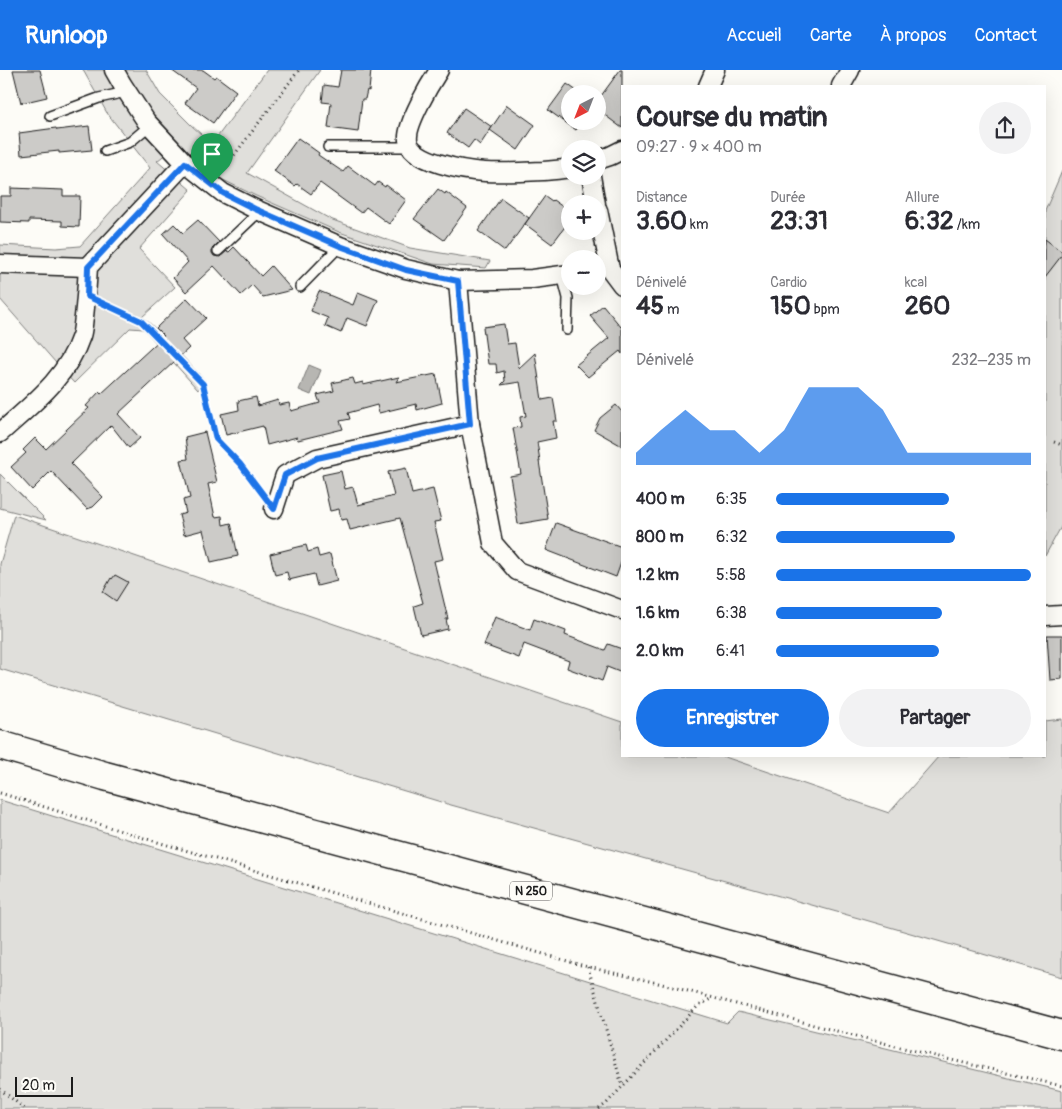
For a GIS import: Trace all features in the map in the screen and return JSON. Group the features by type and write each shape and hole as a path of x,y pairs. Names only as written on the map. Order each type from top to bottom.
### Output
{"main road":[{"name":"N 250","path":"0,746 115,779 1062,1035"}],"street":[{"path":"114,70 126,92 146,120 185,163 223,193 260,211 340,246 406,270 458,281 532,279 561,276"},
{"path":"439,70 409,126 408,141 414,152 426,159 444,165 484,172 561,169"},
{"path":"708,85 715,70"},
{"path":"842,85 850,70"},
{"path":"606,157 621,150"},
{"path":"0,433 51,387 74,353 81,334 87,296 88,267 185,163"},
{"path":"604,240 610,269 621,284"},
{"path":"0,264 88,267"},
{"path":"458,281 470,424 493,543 517,571 621,610"},
{"path":"274,509 285,475 317,458 470,424"},
{"path":"1046,616 1062,615"}],"lane":[{"path":"50,116 98,98 126,92"},
{"path":"104,152 130,142 150,125"},
{"path":"328,147 411,147"},
{"path":"218,251 260,211"},
{"path":"300,287 340,246"},
{"path":"567,330 568,295"}],"path":[{"path":"212,184 299,70"},
{"path":"87,296 141,321 203,384 216,439 240,464 274,509"},
{"path":"1054,442 1062,445"},
{"path":"0,793 147,839 588,968 658,983 925,1054 1062,1086"},
{"path":"588,968 622,1086"},
{"path":"600,1109 697,1007 712,997"},
{"path":"0,1089 26,1109"}],"shaded area":[{"path":"83,70 146,70 160,94 212,144 267,70 320,70 247,173 330,219 410,248 490,261 486,268 433,264 339,232 217,177 178,144 157,161 191,190 139,249 175,287 142,317 167,339 205,381 198,390 144,329 130,328 74,383 0,299 0,245 56,248 80,246 150,168 107,113"},
{"path":"1062,171 1062,525 1046,554 1046,209"},
{"path":"309,365 321,370 311,395 299,390"},
{"path":"0,474 46,520 0,508"},
{"path":"14,515 621,722 621,757 725,757 889,813 938,757 1046,757 1046,721 1062,719 1062,977 862,919 451,805 0,669 0,564"},
{"path":"0,800 727,1023 738,1012 1062,1091 1062,1109 0,1109"}],"building":[{"path":"13,70 40,70 47,97 21,103"},
{"path":"171,70 203,70 214,78 216,76 236,91 213,123 185,103 196,88"},
{"path":"341,70 371,70 369,91 367,90 365,99 362,99 358,132 328,128 331,103 322,102 324,85 338,87"},
{"path":"620,70 622,70 621,85 621,127 606,116 606,89"},
{"path":"561,92 561,119 548,110"},
{"path":"507,105 535,125 518,150 490,130"},
{"path":"464,108 492,127 480,145 474,140 468,148 447,133"},
{"path":"89,126 92,150 21,155 19,133"},
{"path":"298,138 319,153 318,155 343,172 348,166 375,186 378,182 385,187 386,185 406,200 389,224 366,207 361,213 320,183 311,194 297,184 295,186 274,171"},
{"path":"11,188 63,190 63,196 80,196 79,227 62,226 62,221 29,220 29,223 0,222 0,196 11,196"},
{"path":"438,189 445,194 446,192 467,208 444,240 414,219"},
{"path":"545,196 561,206 561,232 552,244 525,224"},
{"path":"501,198 529,218 505,251 478,231"},
{"path":"198,220 219,242 212,249 214,256 220,257 234,247 261,276 271,266 292,290 263,297 252,285 241,295 214,266 186,292 173,278 188,262 163,234 174,224 183,233"},
{"path":"1046,240 1062,252 1062,255 1046,276"},
{"path":"319,291 353,305 358,292 378,300 367,326 347,318 341,333 325,326 328,318 311,311"},
{"path":"187,298 206,318 182,340 189,348 118,414 140,438 129,448 111,425 71,464 103,497 93,507 87,509 51,471 32,490 11,467 26,453 23,450 35,438 46,449 89,408 86,406 99,392 101,394 164,336 156,328"},
{"path":"603,305 621,327 621,352 620,351 588,377 576,365 609,338 590,316"},
{"path":"504,324 507,344 515,343 519,368 535,353 542,400 553,398 557,421 553,421 556,438 537,442 548,519 518,524 510,476 521,474 513,428 521,427 520,417 526,416 520,382 501,385 505,381 504,371 497,373 496,364 488,364 483,327"},
{"path":"436,374 442,403 417,410 416,404 379,413 377,405 348,413 350,419 340,421 343,429 298,440 297,437 267,445 263,426 226,435 221,414 239,410 238,401 256,397 258,406 278,400 279,405 289,403 291,411 320,403 317,395 334,391 332,383 353,378 355,384 363,382 363,385 399,377 396,382"},
{"path":"616,405 621,411 621,445 594,430 600,418"},
{"path":"205,432 217,482 208,484 215,517 222,516 223,525 231,523 238,556 211,562 203,530 184,535 179,515 186,513 183,500 190,498 181,460 188,459 185,437"},
{"path":"406,468 412,494 433,489 441,521 434,522 443,559 434,561 448,619 446,619 448,629 421,635 414,606 423,603 400,518 350,530 347,519 341,520 339,509 330,511 322,475 341,471 345,489 353,487 358,505 394,496 388,472"},
{"path":"556,523 621,547 621,563 616,577 546,550"},
{"path":"306,545 308,552 317,549 319,557 330,554 337,581 317,586 314,574 289,580 287,572 275,575 270,554"},
{"path":"115,575 128,582 116,601 103,592 111,578"},
{"path":"495,617 530,630 534,619 566,631 565,635 605,650 608,644 621,649 621,673 607,667 602,681 567,668 569,661 524,644 519,658 484,645"},
{"path":"1047,635 1062,635 1062,679 1050,680"}],"route":[{"path":"185,163 212,184 223,193 255,209 340,246 406,270 458,281 470,424 317,458 285,475 274,509 240,464 216,439 203,384 141,321 87,296 88,267 185,163"}]}
